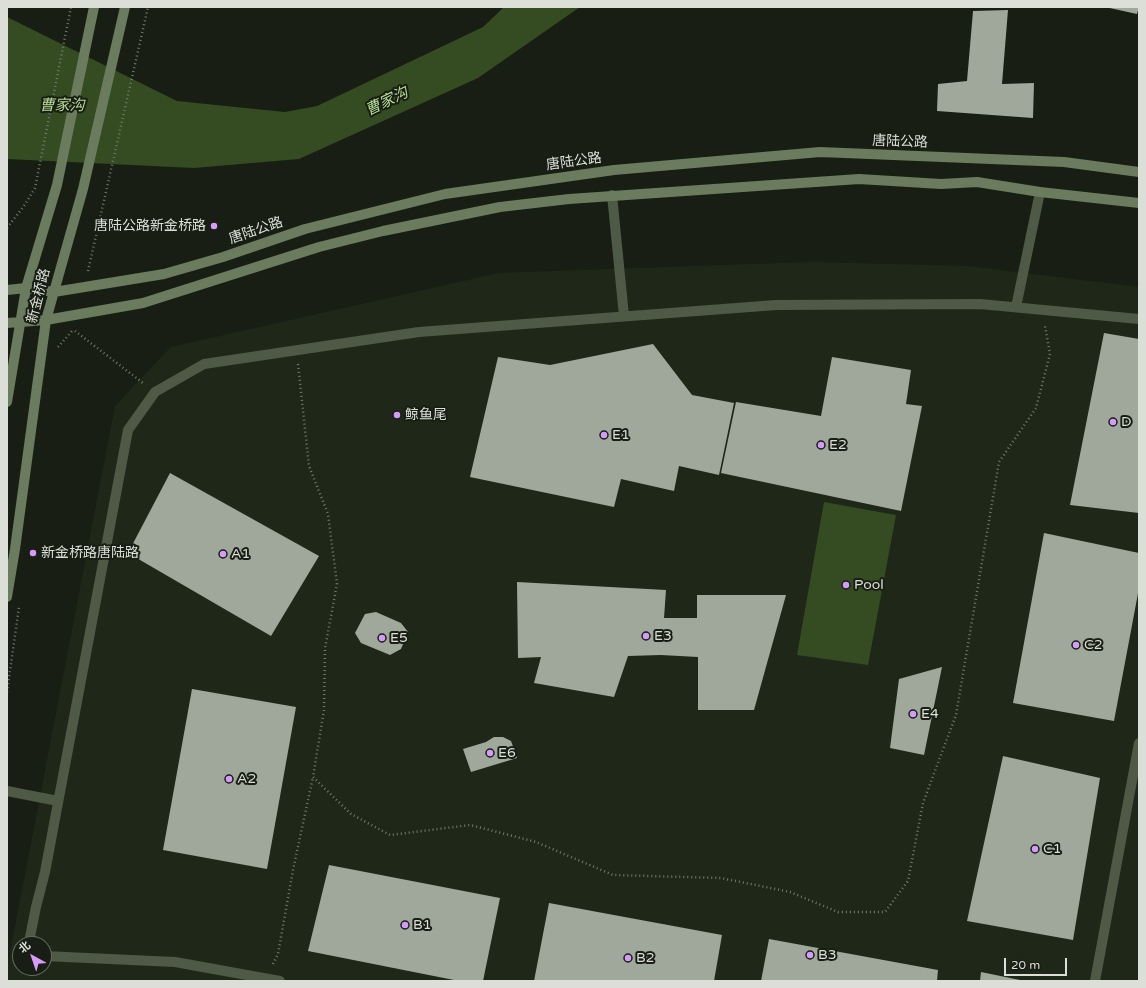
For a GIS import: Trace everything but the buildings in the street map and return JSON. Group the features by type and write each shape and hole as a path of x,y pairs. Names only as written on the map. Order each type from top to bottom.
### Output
{"main road":[{"name":"新金桥路","path":"7,402 26,288 57,185 94,7"},
{"name":"新金桥路","path":"7,597 15,549 46,320 83,189 125,7"},
{"name":"唐陆公路","path":"7,290 26,288 54,292 164,274 223,257 306,229 445,194 614,170 820,152 1064,162 1139,172"},
{"path":"7,324 46,320 143,303 319,248 383,231 500,208 612,195 859,179 941,184 977,182 1040,192 1139,203"}],"lane":[{"path":"1016,307 1040,192"},
{"path":"612,195 624,316"},
{"path":"30,936 45,872 128,430 155,392 204,364 419,332 776,304 980,304 1139,319"},
{"path":"1095,981 1139,743"},
{"path":"7,791 58,801"},
{"path":"52,956 175,962 280,981"}],"path":[{"path":"7,228 24,206 35,188 71,7"},
{"path":"84,287 148,7"},
{"path":"313,777 351,814 390,835 470,825 536,842 613,875 721,878 790,892 838,912 885,912 908,881 923,803 956,715 999,462 1036,408 1050,354 1041,310"},
{"path":"58,348 73,330 155,392"},
{"path":"266,978 278,954 293,870 313,777 324,710 325,648 337,584 328,514 309,466 296,350"},
{"path":"7,692 20,607"}],"shaded area":[{"path":"811,262 967,266 1139,287 1139,981 7,981 7,968 12,942 12,976 52,976 52,936 13,936 115,406 171,347 499,273"}],"water":[{"name":"曹家沟","path":"504,7 580,7 478,78 299,159 194,168 7,159 7,17 177,101 285,112 317,106 483,27"},
{"name":"Pool","path":"824,502 896,515 868,665 797,655"}],"place":[{"name":"唐陆公路新金桥路","path":"214,226"},
{"name":"鲸鱼尾","path":"397,415"},
{"name":"D","path":"1113,422"},
{"name":"E1","path":"604,435"},
{"name":"E2","path":"821,445"},
{"name":"新金桥路唐陆路","path":"33,553"},
{"name":"A1","path":"223,554"},
{"name":"Pool","path":"846,585"},
{"name":"E3","path":"646,636"},
{"name":"E5","path":"382,638"},
{"name":"C2","path":"1076,645"},
{"name":"E4","path":"913,714"},
{"name":"E6","path":"490,753"},
{"name":"A2","path":"229,779"},
{"name":"C1","path":"1035,849"},
{"name":"B1","path":"405,925"},
{"name":"B3","path":"810,955"},
{"name":"B2","path":"628,958"}]}
